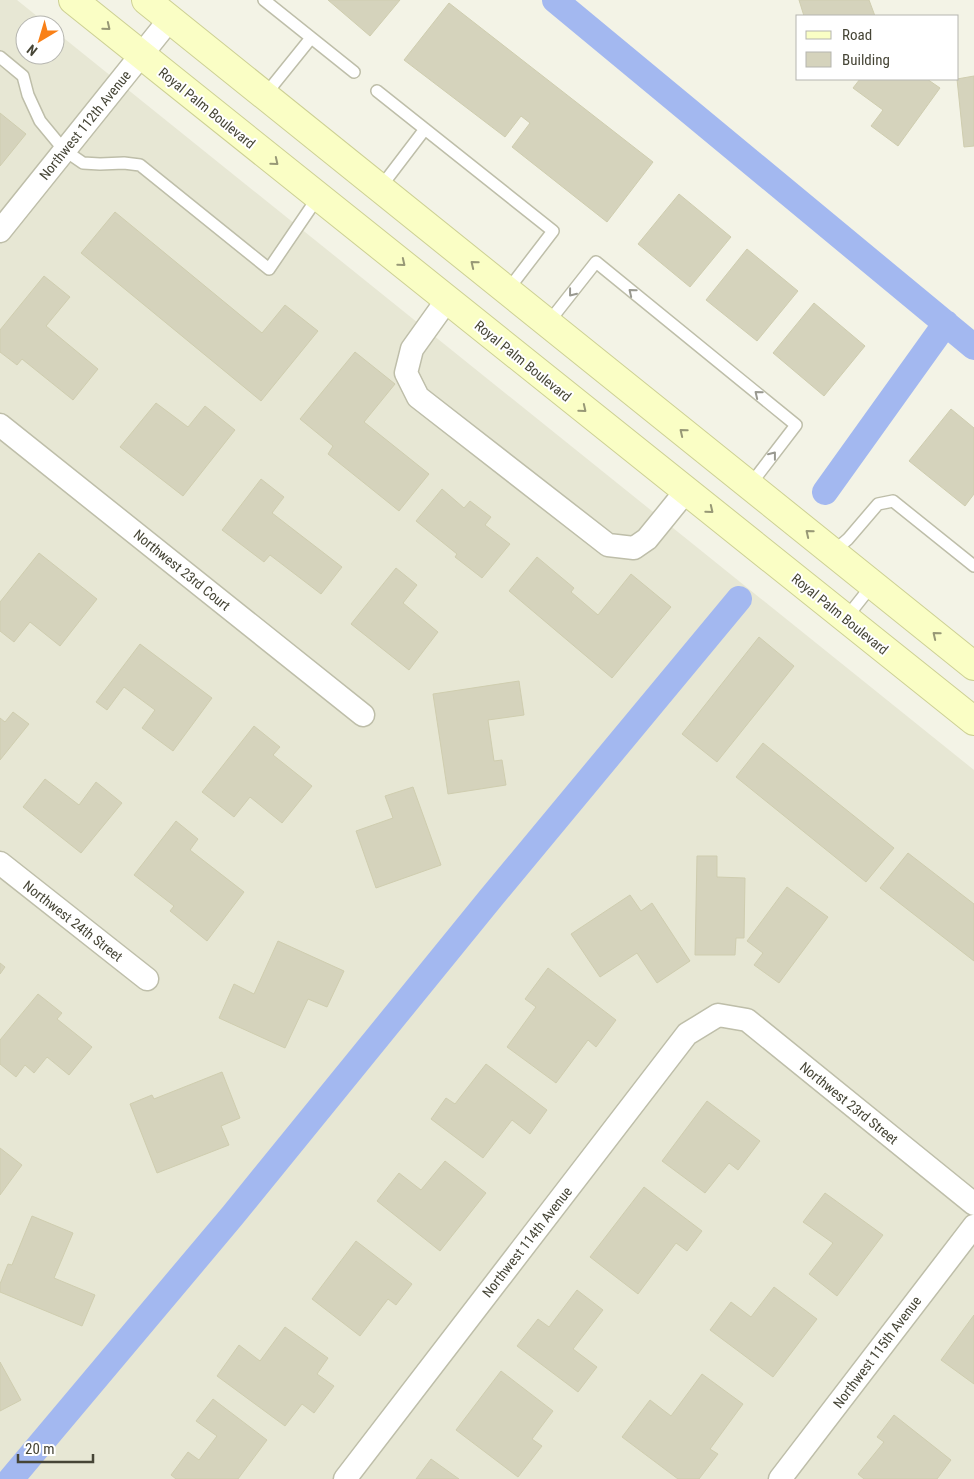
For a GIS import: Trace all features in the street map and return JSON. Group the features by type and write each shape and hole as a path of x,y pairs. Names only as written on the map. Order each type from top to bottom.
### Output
{"main road":[{"name":"Royal Palm Boulevard","path":"73,0 974,721"},
{"path":"146,0 974,666"}],"street":[{"name":"Northwest 112th Avenue","path":"0,231 170,19"},
{"path":"447,300 412,349 406,374 418,397 608,545 634,548 647,539 686,491"},
{"name":"Northwest 23rd Court","path":"0,425 363,715"},
{"name":"Northwest 24th Street","path":"0,863 147,979"},
{"name":"Northwest 23rd Street","path":"718,1014 747,1020 974,1204"},
{"name":"Northwest 114th Avenue","path":"345,1479 688,1034 718,1014"},
{"name":"Northwest 115th Avenue","path":"780,1479 974,1226"}],"lane":[{"path":"264,0 354,72"},
{"path":"265,95 311,38"},
{"path":"0,57 23,76 28,95 40,121 64,150 82,163 140,165 270,269 318,196"},
{"path":"377,91 553,231 507,291"},
{"path":"380,188 425,130"},
{"path":"548,323 596,262 796,425 750,485"},
{"path":"833,552 848,539 878,504 893,502 974,566"},
{"path":"846,619 872,584"}],"shaded area":[{"path":"0,0 17,0 36,15 15,15 15,65 65,65 65,39 974,770 974,1479 0,1479"}],"building":[{"path":"328,0 400,0 370,36"},
{"path":"799,0 869,0 875,15 804,15"},
{"path":"449,3 653,162 607,222 512,147 530,123 521,116 505,137 404,60"},
{"path":"974,76 974,146 964,147 957,80"},
{"path":"859,80 928,80 940,88 898,146 871,126 883,110 853,88"},
{"path":"0,113 26,134 0,166"},
{"path":"679,194 731,237 690,287 638,244"},
{"path":"115,212 262,333 285,305 318,331 261,401 81,253"},
{"path":"747,249 798,291 757,341 706,300"},
{"path":"44,276 70,297 46,326 98,369 73,400 22,359 17,365 0,352 0,330"},
{"path":"814,303 865,346 824,396 773,353"},
{"path":"355,352 395,384 364,422 429,474 399,511 328,454 333,446 300,419"},
{"path":"156,403 188,427 205,406 235,430 183,496 120,447"},
{"path":"951,409 974,428 974,494 965,506 909,461"},
{"path":"261,479 284,497 272,513 342,567 321,594 270,555 264,562 222,530"},
{"path":"442,489 464,508 470,501 491,517 485,525 510,544 482,578 455,557 457,554 416,521"},
{"path":"39,553 97,599 60,646 30,622 14,642 0,631 0,602"},
{"path":"537,557 574,588 571,592 598,615 631,574 671,607 612,678 509,591"},
{"path":"396,568 417,585 403,603 438,632 409,670 351,624"},
{"path":"759,637 794,666 717,762 682,734"},
{"path":"140,644 212,698 173,751 142,728 155,710 124,687 107,710 96,702"},
{"path":"519,681 524,715 488,720 494,761 502,760 506,785 448,794 433,694"},
{"path":"13,712 29,724 0,760 0,718 5,722"},
{"path":"254,726 280,747 273,755 312,786 282,823 250,797 234,817 202,792"},
{"path":"763,743 894,848 866,882 736,777"},
{"path":"45,779 79,805 96,782 122,803 81,853 23,807"},
{"path":"413,787 441,865 376,888 356,831 393,818 385,796"},
{"path":"176,821 198,839 190,850 244,892 207,941 170,911 174,906 134,875"},
{"path":"908,853 974,904 974,961 880,888"},
{"path":"697,856 717,856 717,877 745,878 744,938 736,938 735,955 695,955"},
{"path":"787,887 828,917 779,983 754,965 763,953 747,941"},
{"path":"630,895 641,911 652,903 690,961 657,983 637,953 600,977 571,934"},
{"path":"278,941 344,971 327,1007 308,999 285,1048 219,1018 234,984 254,994"},
{"path":"0,963 5,967 0,974"},
{"path":"548,968 616,1020 596,1047 588,1040 556,1083 507,1047 536,1007 525,999"},
{"path":"38,994 62,1013 57,1019 92,1047 69,1075 47,1057 34,1073 25,1065 16,1077 0,1064 0,1040"},
{"path":"486,1064 547,1110 530,1134 512,1120 483,1158 431,1119 446,1098 455,1104"},
{"path":"222,1072 240,1118 221,1126 229,1145 157,1173 130,1104 152,1095 154,1099"},
{"path":"707,1101 760,1141 738,1170 729,1163 705,1193 662,1161"},
{"path":"0,1148 22,1165 0,1195"},
{"path":"445,1161 486,1193 440,1251 377,1201 399,1173 421,1190"},
{"path":"644,1187 702,1231 687,1251 676,1243 638,1294 590,1257"},
{"path":"825,1193 883,1235 837,1296 809,1274 833,1243 803,1222"},
{"path":"32,1216 73,1233 54,1278 95,1295 82,1326 0,1292 0,1284 8,1264 12,1265"},
{"path":"356,1241 412,1284 396,1305 388,1299 360,1336 312,1299"},
{"path":"774,1287 817,1319 773,1377 710,1330 731,1302 751,1317"},
{"path":"577,1290 603,1310 573,1349 597,1367 578,1392 517,1346 538,1319 549,1327"},
{"path":"974,1315 974,1384 941,1360"},
{"path":"285,1327 328,1358 317,1374 334,1386 314,1413 302,1404 285,1426 217,1376 239,1345 260,1361"},
{"path":"0,1362 21,1400 0,1411"},
{"path":"501,1371 553,1411 532,1439 542,1446 518,1477 456,1430"},
{"path":"702,1374 743,1404 710,1449 718,1454 699,1479 678,1479 622,1437 650,1400 671,1416"},
{"path":"213,1399 267,1440 238,1479 176,1479 171,1475 188,1452 199,1460 217,1436 196,1421"},
{"path":"894,1415 951,1460 937,1479 864,1479 858,1474 884,1442 877,1437"},
{"path":"431,1459 459,1479 416,1479"}],"waterway":[{"path":"555,0 974,347"},
{"path":"825,492 946,323"},
{"path":"11,1479 233,1215 490,899 739,599"}]}
